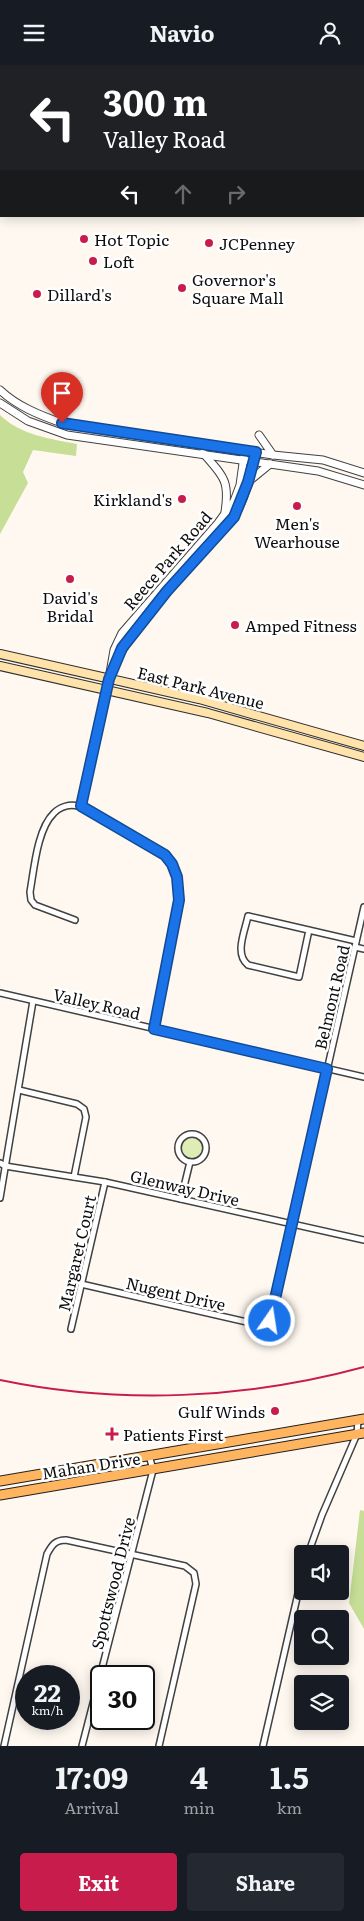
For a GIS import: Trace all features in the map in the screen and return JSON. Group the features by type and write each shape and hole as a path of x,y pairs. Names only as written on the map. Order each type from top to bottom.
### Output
{"main road":[{"name":"East Park Avenue","path":"0,654 248,712 364,746"},
{"name":"East Park Avenue","path":"0,666 216,715 364,757"},
{"name":"Mahan Drive","path":"0,1481 361,1419"},
{"name":"Mahan Drive","path":"0,1495 254,1453 361,1433"},
{"path":"254,1438 254,1453"}],"street":[{"path":"0,390 22,406 41,416 62,423 84,428 273,455 324,460 364,473"},
{"path":"0,403 28,421 49,430 82,438 244,459 333,474 364,485"},
{"path":"82,438 84,428"},
{"path":"259,435 273,455"},
{"name":"Reece Park Road","path":"107,690 114,650 122,633 225,514 237,494 245,450"},
{"name":"Reece Park Road","path":"109,679 127,640 167,591 234,517 248,482 256,452"},
{"path":"203,453 225,481 228,498 225,514"},
{"path":"333,474 336,463"},
{"path":"248,482 270,464"},
{"path":"81,806 107,690"},
{"path":"75,920 35,905 31,900 30,893 46,822 61,808 81,806 165,855 172,864 177,877 179,900 154,1029"},
{"name":"Belmont Road","path":"266,1325 270,1321 364,907"},
{"path":"309,930 298,977 248,965 242,961 240,953 248,917 309,930 356,944 364,949"},
{"name":"Valley Road","path":"0,993 364,1077"},
{"path":"0,1198 3,1165 19,1091 33,1001"},
{"path":"19,1091 77,1104 84,1109 86,1117 74,1177"},
{"path":"193,1134 204,1140 206,1150 200,1159 190,1162 179,1155 178,1145 184,1136 193,1134"},
{"path":"181,1199 190,1162"},
{"name":"Glenway Drive","path":"3,1165 105,1182 364,1240"},
{"name":"Margaret Court","path":"71,1329 105,1182"},
{"name":"Nugent Drive","path":"81,1284 266,1325"},
{"path":"311,1545 322,1515 361,1433 361,1419"},
{"path":"149,1455 154,1470"},
{"name":"Spottswood Drive","path":"82,1746 154,1470"},
{"path":"4,1746 47,1554 54,1543 60,1540 185,1566 194,1573 196,1584 159,1746"},
{"path":"263,1746 296,1600"}],"green space":[{"path":"0,415 26,432 77,444 76,456 33,450 23,472 28,483 0,534"},
{"path":"189,1137 197,1137 204,1144 204,1152 197,1159 189,1159 182,1152 182,1144"},
{"path":"360,1510 364,1511 364,1629 349,1603"}],"railway":[{"path":"0,1380 45,1388 91,1393 183,1395 229,1392 274,1386 364,1367"}],"place":[{"name":"Hot Topic","path":"84,239"},
{"name":"JCPenney","path":"209,243"},
{"name":"Loft","path":"93,261"},
{"name":"Governor's Square Mall","path":"182,288"},
{"name":"Dillard's","path":"37,294"},
{"name":"Kirkland's","path":"182,499"},
{"name":"Men's Wearhouse","path":"297,506"},
{"name":"David's Bridal","path":"70,579"},
{"name":"Amped Fitness","path":"235,625"},
{"name":"Gulf Winds","path":"275,1411"},
{"name":"Patients First","path":"112,1434"}],"route":[{"path":"62,423 84,428 256,452 248,482 234,517 167,591 122,648 109,679 81,806 165,855 172,864 177,877 179,900 154,1029 327,1069 270,1321"}]}
